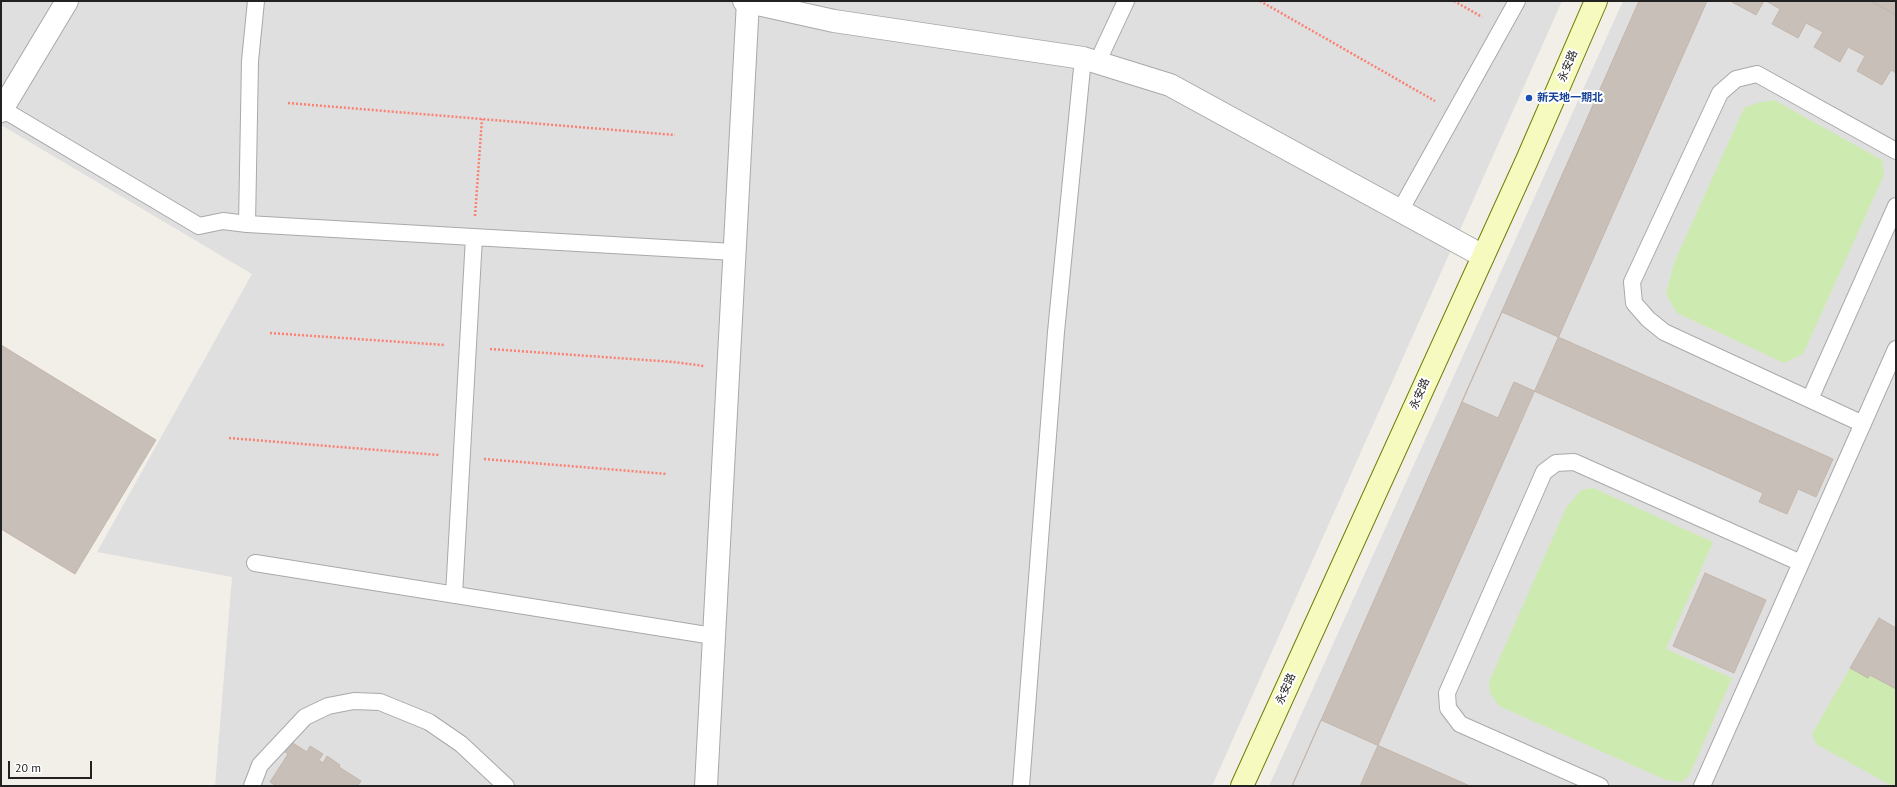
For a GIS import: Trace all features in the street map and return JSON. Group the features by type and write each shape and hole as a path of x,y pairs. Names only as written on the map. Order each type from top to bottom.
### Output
{"street":[{"path":"2,110 66,1"},
{"path":"706,786 746,1 834,21 1090,61 1170,85 1483,256"},
{"name":"永安路","path":"1242,786 1483,256 1596,1"}],"lane":[{"path":"246,224 250,61 256,1"},
{"path":"1021,786 1056,332 1090,61 1126,1"},
{"path":"1400,211 1517,1"},
{"path":"1863,424 1664,332 1648,319 1634,303 1632,282 1720,93 1736,79 1757,74 1896,151"},
{"path":"2,110 199,226 223,221 246,224 734,252"},
{"path":"1810,399 1896,206"},
{"path":"454,595 474,237"},
{"path":"1702,786 1896,349"},
{"path":"1600,786 1460,724 1448,708 1447,693 1544,472 1556,463 1574,462 1801,563"},
{"path":"255,563 713,636"},
{"path":"252,786 260,765 305,717 328,706 354,701 380,702 429,722 461,744 506,786"}],"path":[{"path":"1260,1 1455,113"},
{"path":"1454,1 1502,28"},
{"path":"288,103 675,135"},
{"path":"474,237 482,118"},
{"path":"270,333 674,362 728,369"}],"shaded area":[{"path":"1,1 1562,1 1212,786 215,786 232,577 97,552 252,274 1,125"},
{"path":"1623,1 1896,1 1896,786 1269,786"}],"green space":[{"path":"1774,100 1882,160 1884,175 1803,354 1784,363 1677,313 1666,294 1674,263 1744,108 1757,103"},
{"path":"1593,488 1713,542 1666,649 1732,678 1689,776 1681,782 1666,780 1499,706 1490,693 1489,682 1566,508 1581,490"},
{"path":"1850,668 1868,678 1870,675 1896,689 1896,786 1892,786 1816,744 1812,734"}],"building":[{"path":"1639,1 1707,1 1360,786 1292,786"},
{"path":"1764,1 1756,15 1732,2"},
{"path":"1766,1 1871,1 1896,15 1896,73 1891,70 1882,85 1857,71 1865,56 1848,47 1840,62 1814,47 1823,32 1806,23 1798,38 1772,24 1780,9"},
{"path":"1871,1 1896,1 1896,15"},
{"path":"1502,312 1833,459 1816,497 1798,489 1787,514 1759,502 1763,493 1514,382 1498,418 1462,402"},
{"path":"1,345 156,440 75,574 1,529"},
{"path":"1705,573 1766,600 1734,673 1673,646"},
{"path":"1879,618 1896,628 1896,689 1870,675 1868,678 1850,668"},
{"path":"1321,720 1377,745 1470,786 1292,786"},
{"path":"288,740 307,752 310,746 323,754 319,760 323,763 327,756 340,765 339,767 361,781 358,785 360,786 276,786 270,782 288,754 282,750"}],"place":[{"name":"新天地一期北","path":"1529,98"}]}
